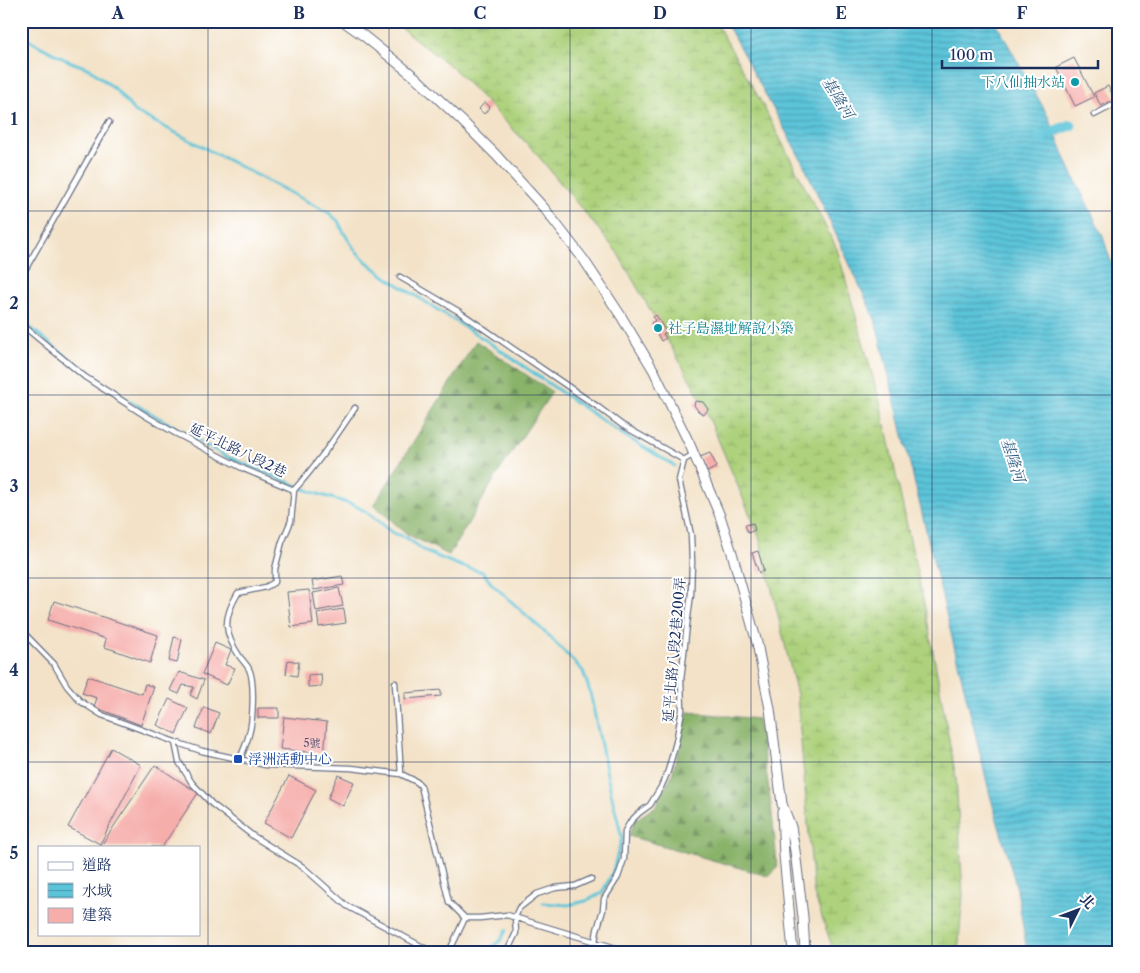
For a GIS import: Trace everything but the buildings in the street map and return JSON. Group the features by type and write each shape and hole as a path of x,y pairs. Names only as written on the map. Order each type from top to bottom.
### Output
{"street":[{"path":"343,21 415,77 496,155 544,208 584,260 654,370 694,454 720,516 757,643 770,709 782,804 784,854 793,952"},
{"path":"782,804 791,826 795,851 805,952"}],"lane":[{"path":"1094,115 1119,102"},
{"path":"21,277 110,122"},
{"path":"400,277 458,311 622,425 684,460 694,454"},
{"name":"延平北路八段2巷","path":"21,324 85,377 146,416 244,469 294,490 291,521 282,542 275,569 275,582 266,587 238,593 226,621 228,634 239,656 249,668 253,684 250,733 240,759"},
{"path":"294,490 327,450 355,408"},
{"name":"延平北路八段2巷200弄","path":"595,942 604,899 618,877 624,859 625,830 635,817 650,805 668,771 682,710 681,680 692,594 691,535 679,480 684,460"},
{"path":"21,630 54,664 67,686 80,701 102,715 202,751 266,765 351,768 401,774 417,782 421,786 449,902 465,918 507,915 629,952"},
{"path":"395,683 401,774"},
{"path":"175,742 179,762 192,783 212,804 253,836 303,867 347,906 432,952"},
{"path":"506,952 516,933 515,917 519,908 537,894 555,888 575,886 590,880"},
{"path":"449,952 465,918"}],"green space":[{"path":"392,21 713,21 718,26 760,100 837,249 881,406 926,613 956,778 963,895 958,952 834,952 814,894 797,695 759,536 701,399 617,252 535,152 454,69"},
{"path":"476,341 552,392 500,470 449,555 407,534 374,505"},
{"path":"688,712 758,719 776,849 777,868 768,876 629,836 635,820 655,807 672,775"}],"water":[{"name":"基隆河","path":"722,21 995,21 1048,116 1070,169 1102,234 1119,286 1119,952 1027,952 1017,889 990,795 875,319 803,163 729,28"}],"waterway":[{"path":"21,36 66,60 90,69 117,91 134,111 329,213 338,221 355,250 386,277 487,341 622,434 675,466"},
{"path":"1040,137 1071,125"},
{"path":"21,320 116,393 225,456 312,492 354,505 368,513 393,533 407,538 426,552 461,566 483,572 491,583 548,635 583,671 590,692 622,838 612,874 602,893 586,901 568,905 543,903"},
{"path":"486,952 501,940 506,930"}],"place":[{"name":"下八仙抽水站","path":"1075,82"},
{"name":"社子島濕地解說小築","path":"658,328"},
{"name":"浮洲活動中心","path":"238,759"}]}
